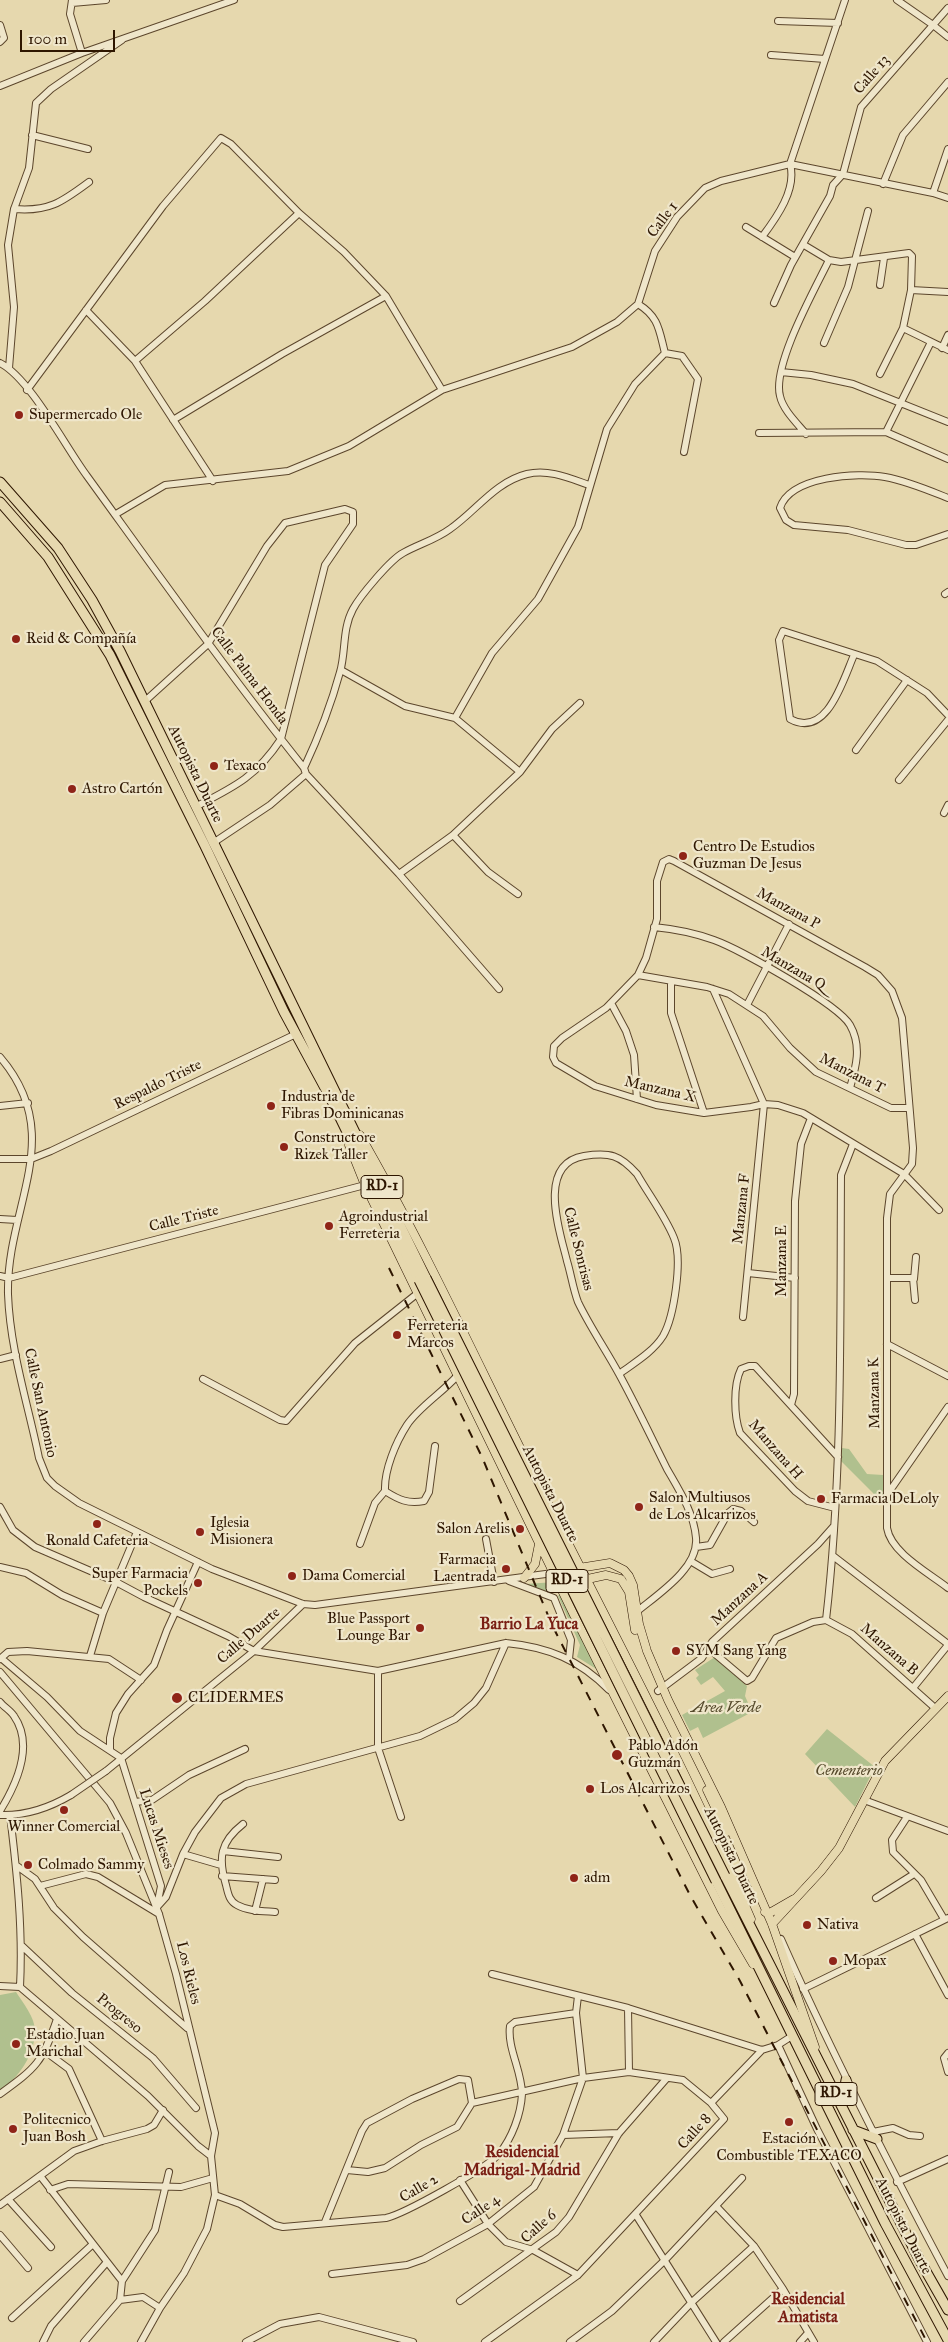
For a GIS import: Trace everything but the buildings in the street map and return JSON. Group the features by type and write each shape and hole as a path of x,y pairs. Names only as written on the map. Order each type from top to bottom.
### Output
{"highway":[{"name":"Autopista Duarte","path":"0,482 58,548 92,600 213,843 335,1097"},
{"name":"Autopista Duarte","path":"0,502 48,557 110,655 296,1034 335,1097"},
{"name":"RD-1","path":"335,1097 422,1279"},
{"name":"Autopista Duarte","path":"422,1279 919,2259 948,2310"},
{"name":"Autopista Duarte","path":"422,1279 792,2036 948,2340"},
{"path":"842,2106 846,2080"},
{"path":"854,2130 875,2135"}],"main road":[{"path":"335,1097 365,1185 510,1486 722,1911 783,2016"},
{"path":"335,1097 384,1177 534,1476 575,1553 731,1876 784,1994"},
{"path":"510,1486 522,1494 529,1494 536,1488 534,1476"},
{"path":"524,1578 535,1564 539,1544"},
{"path":"561,1589 572,1575 575,1553"},
{"path":"553,1573 610,1563 624,1570 633,1584 635,1613"},
{"path":"561,1589 587,1579 606,1575 621,1579 629,1592 642,1652 765,1912 768,1914"},
{"path":"587,1640 587,1631 605,1623 611,1626"},
{"path":"660,1690 721,1807 762,1900 822,2065"},
{"path":"772,1924 829,1861 885,1761 948,1696"},
{"path":"762,1900 775,1904 794,1899"},
{"path":"768,1914 794,1899"}],"street":[{"path":"82,53 70,14 72,1 106,0"},
{"path":"0,86 82,53 234,0"},
{"path":"762,237 791,187 793,174 790,164 845,0"},
{"path":"897,0 934,24 948,37"},
{"name":"Calle 13","path":"774,303 796,257 830,196 833,185 844,174 861,107 948,8"},
{"path":"778,22 838,23"},
{"path":"0,25 4,38 0,42"},
{"path":"9,368 14,307 8,245 14,209 28,168 36,104 51,88 122,40"},
{"path":"771,55 825,59"},
{"path":"883,184 903,135 948,82"},
{"path":"32,135 88,149"},
{"path":"27,390 163,206 221,138 231,144 299,213 344,252 386,296 442,390"},
{"path":"933,193 948,149"},
{"name":"Calle 1","path":"638,304 656,251 677,217 706,188 721,181 790,164 933,193 948,198"},
{"path":"14,209 32,211 51,207 89,182"},
{"path":"824,343 845,295 868,211"},
{"path":"135,360 205,301 299,213"},
{"path":"746,227 796,257"},
{"path":"804,245 829,260 854,261 911,254 911,290 903,328 880,374"},
{"path":"880,285 884,258"},
{"path":"806,434 780,397 781,372 794,334 829,260"},
{"path":"911,290 948,292"},
{"path":"173,420 282,354 386,296"},
{"path":"116,514 165,485 288,471 349,446 442,390 572,347 617,322 638,304 652,312 658,325 665,353"},
{"path":"86,310 135,360 213,481"},
{"path":"903,328 945,349 948,336"},
{"path":"886,432 931,342"},
{"path":"665,353 682,356 698,379 684,452"},
{"path":"455,718 492,653 538,599 578,527 607,429 635,384 665,353"},
{"name":"Calle Palma Honda","path":"0,363 9,368 48,416 86,474 208,644 305,771 399,874 499,989"},
{"path":"781,372 811,375 846,382 948,422"},
{"path":"759,433 886,432 948,459"},
{"path":"213,843 270,805 305,771 323,728 341,670 342,642 352,610 373,582 402,553 430,542 452,528 481,500 512,480 528,474 555,473 589,485"},
{"path":"948,498 900,480 867,475 850,476 814,481 793,491 786,497 780,508 786,520 794,525 848,530 906,545 916,545 948,534"},
{"path":"144,702 208,644 266,546 286,523 345,509 353,512 353,524 326,565 281,739 268,759 243,782 195,807"},
{"path":"854,655 825,714 812,722 799,724 790,719 778,640 783,632 877,661 927,694 948,715"},
{"path":"341,670 405,706 455,718 520,772"},
{"path":"856,750 907,680"},
{"path":"399,874 453,835 520,772 552,729 580,703"},
{"path":"899,780 948,720"},
{"path":"944,813 948,805"},
{"path":"453,835 488,872 518,894"},
{"name":"Manzana P","path":"556,1063 553,1056 554,1046 562,1038 611,1003 638,975 646,958 657,919 657,881 663,862 669,859 865,967 878,975 892,991 902,1018 910,1108 912,1164 904,1174"},
{"path":"747,1005 789,924"},
{"name":"Manzana Q","path":"654,927 674,929 715,940 831,1006 850,1024 858,1047 856,1066 850,1088"},
{"name":"Manzana T","path":"638,975 713,989 729,994 763,1016 790,1048 816,1072 891,1108 910,1108"},
{"path":"671,981 671,1013 704,1113"},
{"path":"713,989 764,1104 778,1105 811,1118 904,1174 939,1210"},
{"path":"611,1003 626,1031 634,1055 637,1099"},
{"name":"Respaldo Triste","path":"31,1160 296,1034"},
{"name":"Calle San Antonio","path":"0,1057 14,1074 28,1103 33,1134 28,1179 11,1248 8,1295 16,1355 41,1468 55,1486 79,1503 198,1562 303,1604"},
{"name":"Manzana X","path":"556,1063 595,1086 637,1099 704,1113 764,1104"},
{"path":"0,1106 28,1103"},
{"name":"Manzana F","path":"744,1317 764,1104"},
{"name":"Manzana E","path":"791,1404 794,1394 795,1201 801,1144 811,1118"},
{"path":"708,1648 747,1681 752,1678 776,1638 813,1622 826,1620 833,1556 838,1457 841,1174 853,1144"},
{"name":"Calle Sonrisas","path":"619,1374 655,1347 664,1336 673,1307 678,1256 675,1239 631,1167 618,1156 582,1156 570,1160 562,1169 556,1184 555,1214 578,1300 619,1374 690,1513 695,1528 696,1547 692,1562"},
{"path":"0,1159 31,1160"},
{"name":"Manzana K","path":"904,1174 890,1194 887,1278 889,1539 896,1548 948,1588"},
{"name":"Calle Triste","path":"9,1278 365,1185"},
{"path":"0,1219 17,1220"},
{"path":"915,1300 916,1257"},
{"path":"748,1273 795,1278"},
{"path":"0,1276 9,1278"},
{"path":"887,1278 914,1279"},
{"path":"203,1379 280,1420 286,1421 355,1343 418,1293"},
{"path":"887,1344 948,1376"},
{"path":"0,1359 16,1355"},
{"name":"Manzana H","path":"835,1508 808,1501 795,1491 740,1433 736,1422 735,1410 741,1369 755,1366 838,1457"},
{"path":"360,1544 375,1503 385,1491 385,1483 393,1456 408,1424 457,1376"},
{"path":"889,1492 948,1407"},
{"path":"385,1491 399,1500 412,1503 424,1501 429,1492 435,1446"},
{"path":"0,1507 13,1530 35,1547 176,1610 254,1651 346,1668 378,1671 506,1643 527,1645 569,1659 594,1673 616,1697"},
{"path":"696,1547 710,1545 728,1513 733,1509 741,1511 754,1522"},
{"name":"Manzana A","path":"660,1690 695,1664 712,1642 818,1544 834,1526"},
{"path":"90,1656 103,1613 137,1532"},
{"path":"486,1539 494,1582"},
{"path":"833,1556 948,1644 913,1688"},
{"path":"110,1750 110,1738 116,1713 128,1694 154,1665 198,1562"},
{"path":"635,1613 692,1562 712,1574 730,1569"},
{"path":"0,1567 26,1573 62,1595 103,1613"},
{"path":"303,1604 315,1605 553,1573"},
{"path":"509,1580 554,1598 571,1640 569,1659"},
{"path":"554,1598 561,1589"},
{"name":"Calle Duarte","path":"0,1813 10,1815 47,1808 72,1795 106,1771 254,1651 303,1604"},
{"name":"Manzana B","path":"826,1620 852,1634 936,1708"},
{"path":"40,1886 86,1874 98,1877 158,1911 166,1897 183,1854 196,1832 221,1798 246,1784 420,1736 455,1719 474,1703 486,1688 494,1675 506,1643"},
{"path":"121,1758 80,1731 47,1697 0,1659 8,1652 27,1651 90,1656 108,1659 141,1680"},
{"path":"378,1671 378,1748 402,1816"},
{"name":"Los Rieles","path":"0,1672 110,1803 126,1833 158,1911 176,1974 215,2134 211,2156 215,2195"},
{"path":"0,1702 14,1716 22,1739 21,1767 12,1792 0,1813"},
{"path":"135,1802 152,1800 189,1775 245,1749"},
{"name":"Lucas Mieses","path":"121,1758 161,1886 158,1911"},
{"path":"864,1800 907,1817 948,1830"},
{"path":"10,1815 17,1866 22,1946 20,1987"},
{"path":"803,1989 946,1919 921,1880 893,1852 892,1840 907,1817"},
{"path":"244,1824 231,1834 223,1851 222,1876 230,1900 235,1905 254,1911 275,1912"},
{"path":"223,1851 278,1857"},
{"path":"183,1854 221,1864"},
{"path":"17,1866 35,1879 54,1908 83,1937 188,2028"},
{"path":"876,1898 914,1874"},
{"path":"222,1876 276,1880"},
{"path":"254,1911 263,1879"},
{"path":"772,1924 846,2080 897,2182 948,2276"},
{"path":"915,1934 948,1996"},
{"name":"Progreso","path":"22,1946 72,1993 153,2058 196,2108"},
{"path":"492,1974 628,2008 762,2050"},
{"path":"0,1986 20,1987 163,2110 198,2146 211,2156"},
{"name":"Calle 4","path":"332,2274 407,2265 424,2259 488,2224 534,2187 563,2135 583,2078 576,2013 578,1996"},
{"path":"628,2008 629,2072"},
{"name":"Calle 2","path":"215,2195 240,2204 275,2225 283,2227 394,2216 486,2165 500,2153 520,2115 522,2092 510,2026 515,2022 576,2013"},
{"path":"0,2094 31,2072 46,2052 57,2019"},
{"path":"711,2103 762,2050 778,2045 792,2036"},
{"path":"778,2045 814,2122 927,2342"},
{"path":"46,2052 69,2069 102,2141"},
{"path":"946,2055 948,2072"},
{"name":"Calle 8","path":"472,2103 583,2078 629,2072 683,2080 711,2103 724,2119 578,2275 485,2342"},
{"path":"325,2222 362,2131 374,2118 412,2099 465,2078 468,2080 472,2103 457,2127 422,2145 385,2168 368,2172 347,2170"},
{"name":"Calle 6","path":"460,2301 556,2232 569,2217 619,2133 667,2078"},
{"path":"0,2205 41,2177 74,2151 147,2129 154,2125 163,2110"},
{"path":"875,2135 893,2128 909,2135 920,2136"},
{"path":"563,2135 619,2133"},
{"path":"897,2182 948,2159"},
{"path":"84,2342 120,2300 122,2281 155,2230 169,2172"},
{"path":"41,2177 122,2281"},
{"path":"50,2190 68,2184 181,2187 213,2178"},
{"path":"570,2342 612,2311 665,2260 742,2178"},
{"path":"460,2180 488,2224 506,2242 533,2250 578,2275"},
{"path":"141,2342 160,2308 184,2273 203,2238 215,2195"},
{"path":"8,2199 51,2247"},
{"path":"716,2206 754,2246 783,2289 814,2342"},
{"path":"636,2214 716,2342"},
{"path":"0,2235 28,2268"},
{"path":"12,2318 93,2244"},
{"path":"654,2342 692,2302 754,2246"},
{"path":"43,2342 51,2326 107,2262"},
{"path":"724,2342 783,2289"},
{"path":"120,2300 143,2297 160,2308"},
{"path":"246,2342 280,2324 318,2317 408,2342"},
{"path":"800,2342 808,2333"}],"green space":[{"path":"842,1448 849,1449 867,1474 883,1475 884,1504 841,1461"},
{"path":"555,1582 557,1588 552,1594 526,1584"},
{"path":"561,1593 598,1670 577,1657 580,1645 558,1596"},
{"name":"Area Verde","path":"715,1657 747,1686 745,1696 752,1712 703,1738 698,1727 690,1731 682,1715 725,1691 713,1677 701,1685 696,1678 699,1675 695,1670"},
{"name":"Cementerio","path":"827,1729 875,1767 855,1807 805,1754"},
{"name":"Estadio Juan Marichal","path":"16,1992 33,2021 34,2040 29,2057 19,2073 0,2091 0,1995"}],"railway":[{"path":"389,1268 482,1457 552,1625 691,1897 740,1981 927,2342"}],"place":[{"name":"Supermercado Ole","path":"19,415"},
{"name":"Reid & Compañía","path":"16,639"},
{"name":"Texaco","path":"214,766"},
{"name":"Astro Cartón","path":"72,789"},
{"name":"Centro De Estudios Guzman De Jesus","path":"683,856"},
{"name":"Industria de Fibras Dominicanas","path":"271,1106"},
{"name":"Constructore Rizek Taller","path":"284,1147"},
{"name":"Agroindustrial Ferreteria","path":"329,1226"},
{"name":"Ferreteria Marcos","path":"397,1335"},
{"name":"Farmacia DeLoly","path":"821,1499"},
{"name":"Salon Multiusos de Los Alcarrizos","path":"639,1507"},
{"name":"Ronald Cafeteria","path":"97,1524"},
{"name":"Salon Arelis","path":"520,1529"},
{"name":"Iglesia Misionera","path":"200,1532"},
{"name":"Farmacia Laentrada","path":"506,1569"},
{"name":"Dama Comercial","path":"292,1576"},
{"name":"Super Farmacia Pockels","path":"198,1583"},
{"name":"Blue Passport Lounge Bar","path":"420,1628"},
{"name":"SYM Sang Yang","path":"676,1651"},
{"name":"CLIDERMES","path":"177,1698"},
{"name":"Pablo Adón Guzmán","path":"617,1755"},
{"name":"Los Alcarrizos","path":"590,1789"},
{"name":"Winner Comercial","path":"64,1810"},
{"name":"Colmado Sammy","path":"28,1865"},
{"name":"adm","path":"574,1878"},
{"name":"Nativa","path":"807,1925"},
{"name":"Mopax","path":"833,1961"},
{"name":"Estadio Juan Marichal","path":"16,2044"},
{"name":"Estación Combustible TEXACO","path":"789,2122"},
{"name":"Politecnico Juan Bosh","path":"13,2129"}],"district":[{"name":"Barrio La Yuca","path":"529,1625"},
{"name":"Residencial Madrigal-Madrid","path":"522,2162"},
{"name":"Residencial Amatista","path":"808,2309"}]}
